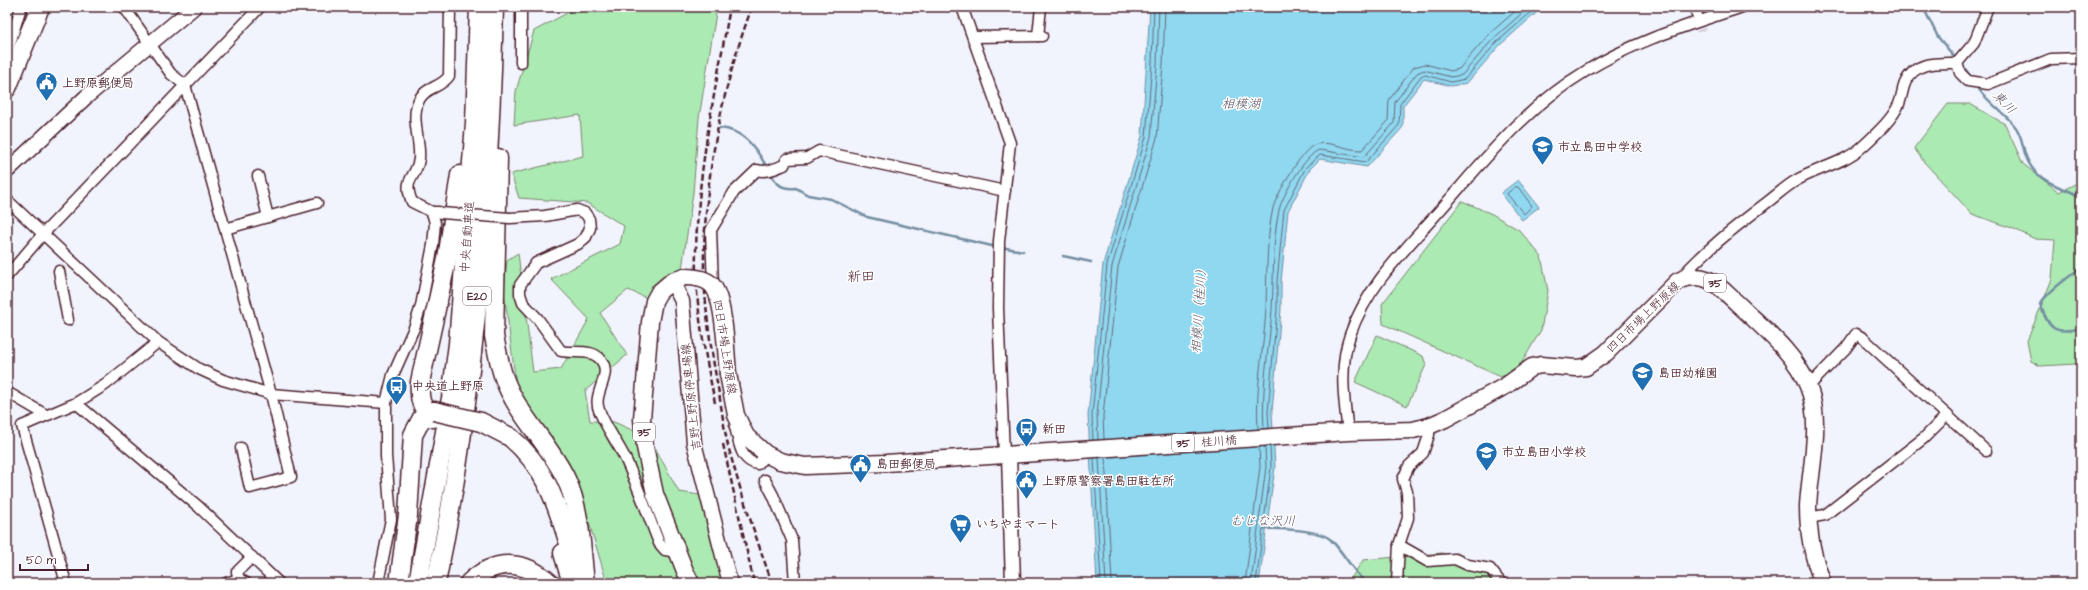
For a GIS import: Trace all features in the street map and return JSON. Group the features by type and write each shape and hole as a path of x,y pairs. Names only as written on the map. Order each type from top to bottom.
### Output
{"highway":[{"path":"7,88 40,7"},
{"path":"476,7 465,137 457,202 447,259 420,382 420,400 431,414 481,422 534,460 550,488 583,583"},
{"name":"中央自動車道","path":"418,583 450,405 458,344 475,123 480,7"},
{"name":"中央自動車道","path":"436,583 457,457 479,280 494,7"},
{"path":"493,37 498,158 494,336 502,372 509,389 567,480 578,522 583,583"},
{"path":"399,583 408,516 413,435 416,426 431,414"},
{"path":"508,440 526,464 541,488 550,509 572,583"},
{"path":"469,583 488,568 496,565 511,565 530,569 550,583"}],"main road":[{"path":"7,172 86,97 194,7"},
{"name":"四日市場上野原線","path":"1321,434 1399,431 1429,426 1500,389 1532,367 1541,365 1576,368 1586,367 1597,361 1678,281 1699,277 1710,279 1783,348 1802,373 1809,386 1813,401 1815,419 1808,518 1814,553 1823,583"},
{"name":"四日市場上野原線","path":"679,279 703,279 712,285 718,297 723,320 728,374 736,414 741,427 746,436 766,454 780,461 805,466 879,464 1045,452"},
{"name":"35","path":"679,279 659,292 654,301 650,322 642,420 645,447 655,494 691,583"},
{"name":"吉野上野原停車場線","path":"679,279 694,443 730,583"},
{"name":"桂川橋","path":"1045,452 1321,434"},
{"path":"1006,455 1013,583"}],"street":[{"path":"7,53 21,7"},
{"path":"124,7 171,74 185,85 271,394 291,477 250,488 241,448"},
{"path":"7,276 42,234 260,7"},
{"path":"450,7 449,76 444,83 425,92 416,106 419,158 417,168 408,182 408,194 412,202 436,212 510,218 544,216 577,210 585,212 590,219 590,228 586,237 578,244 536,263 520,285 520,294 523,303 538,319 554,344 561,351 571,353 589,352 602,361 605,370 604,380 598,394 599,410 636,482 659,544 665,550 678,552"},
{"path":"521,7 521,64"},
{"path":"962,7 1010,143 999,241 998,308 1006,455"},
{"path":"973,38 1040,36 1041,7"},
{"path":"1348,432 1343,376 1346,349 1359,312 1371,291 1391,266 1510,130 1567,83 1600,62 1636,44 1742,7"},
{"path":"1678,281 1690,267 1736,226 1796,181 1850,157 1887,122 1899,104 1905,84 1915,70 1932,63 1957,63 1974,43 1988,7"},
{"path":"1957,63 1960,73 1968,81 1988,84 2051,58 2081,58"},
{"path":"766,454 758,464 751,463 744,457 727,396 718,339 711,268 711,230 734,192 757,170 764,172 784,165 787,159 807,158 819,151 1005,191"},
{"path":"258,176 268,217"},
{"path":"7,200 158,342 205,372 222,380 271,394 386,403"},
{"path":"225,229 317,203"},
{"path":"378,583 391,519 386,456 386,403 393,375 414,328 421,306 433,245 436,212"},
{"path":"58,271 68,320"},
{"path":"1809,386 1846,348 1856,334 1863,338 1986,452"},
{"path":"66,583 22,426 76,403 105,385 158,342"},
{"path":"7,392 46,415"},
{"path":"76,403 199,507 279,583"},
{"path":"1808,518 1825,515 1924,438 1947,415"},
{"path":"1397,583 1399,545 1408,518 1407,492 1403,479 1409,466 1423,453 1429,435 1429,426"},
{"path":"764,480 773,495 792,540 795,583"},
{"path":"1399,545 1427,561 1455,559 1468,565 1490,569 1501,583"},
{"path":"226,583 242,581 237,572 252,557"}],"green space":[{"path":"578,7 717,7 699,118 693,193 682,269 665,277 649,299 628,290 600,313 627,355 585,391 590,421 614,422 650,438 679,492 707,496 730,583 607,583 583,502 516,384 504,291 507,260 518,253 533,372 561,369 589,319 551,279 620,244 624,226 587,203 519,198 511,174 583,156 580,115 514,125 516,91 534,31"},
{"path":"1948,104 1970,104 2005,124 2023,164 2059,192 2077,183 2081,186 2081,367 2076,364 2040,366 2031,361 2027,341 2052,279 2055,240 2035,239 2012,228 1972,214 1924,162 1914,148"},
{"path":"1462,201 1492,214 1519,230 1541,256 1548,291 1541,330 1521,364 1501,377 1383,324 1382,304"},
{"path":"1377,335 1423,356 1426,365 1407,406 1355,382"},
{"path":"1442,553 1471,564 1484,572 1495,583 1348,583 1363,560"}],"water":[{"name":"相模湖","path":"1150,7 1543,7 1500,45 1467,83 1451,86 1424,79 1403,106 1403,127 1367,167 1320,159 1310,169 1288,211 1281,282 1281,309 1272,412 1275,467 1259,583 1097,583 1088,415 1103,264 1142,136"},
{"path":"1518,180 1539,207 1522,220 1501,193"}],"waterway":[{"name":"東川","path":"1923,7 1938,37 1957,60"},
{"name":"東川","path":"1962,65 1972,78"},
{"name":"東川","path":"1976,85 1979,90 2010,120 2017,129 2021,137 2027,159 2037,174 2050,183 2081,197"},
{"path":"720,128 728,129 741,135 752,145 765,164"},
{"path":"772,176 777,183 782,186 796,188 808,195 831,199 867,217 992,246"},
{"path":"1006,248 1023,251"},
{"path":"1063,256 1091,262"},
{"name":"東川","path":"2081,266 2054,288 2040,304 2046,319 2054,328 2064,331 2081,328"},
{"name":"むじな沢川","path":"1265,529 1300,530 1326,537 1336,545 1356,573 1366,583"}],"tunnel":[{"path":"1697,15 1702,31"}],"railway":[{"path":"715,403 698,308 696,269 697,219 704,158 730,7"},
{"path":"752,7 725,97 712,159 705,221 704,269 710,337 726,437 745,502 772,583"},
{"path":"723,444 754,583"}],"place":[{"name":"上野原郵便局","path":"47,102"},
{"name":"市立島田中学校","path":"1543,166"},
{"name":"島田幼稚園","path":"1643,392"},
{"name":"中央道上野原","path":"397,406"},
{"name":"新田","path":"1026,448"},
{"name":"市立島田小学校","path":"1487,472"},
{"name":"島田郵便局","path":"861,484"},
{"name":"上野原警察署島田駐在所","path":"1027,500"},
{"name":"いちやまマート","path":"961,544"}],"district":[{"name":"新田","path":"861,276"}],"water label":[{"name":"相模川（桂川）","path":"1198,308"}]}
